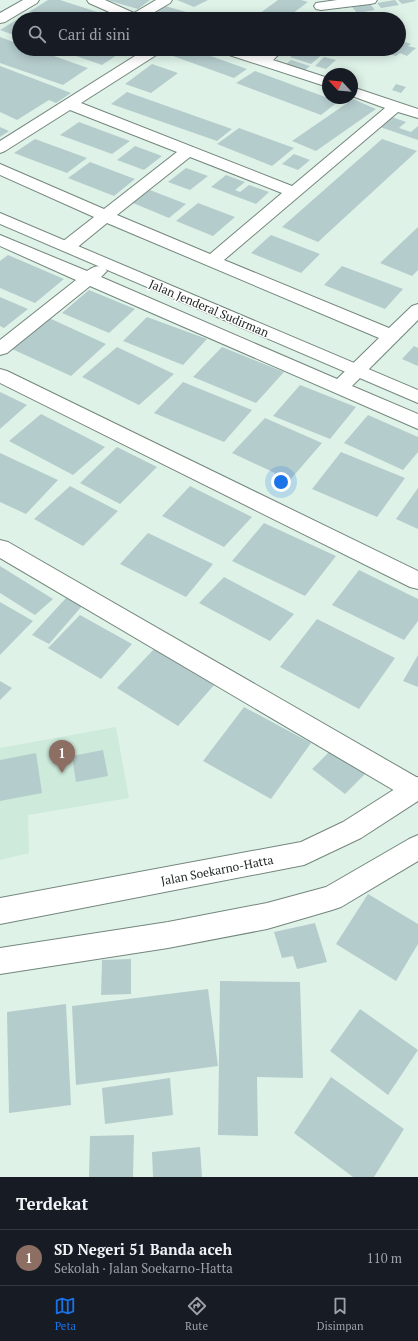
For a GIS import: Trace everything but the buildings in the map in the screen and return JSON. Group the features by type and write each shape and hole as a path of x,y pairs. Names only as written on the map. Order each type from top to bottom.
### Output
{"main road":[{"path":"0,19 32,0"},
{"path":"94,0 121,12"},
{"path":"147,12 165,0"},
{"path":"319,7 370,0"},
{"path":"0,148 145,56"},
{"path":"247,56 322,81"},
{"path":"263,61 269,56"},
{"path":"358,93 410,108"},
{"path":"69,104 293,192"},
{"path":"212,260 293,192 410,108"},
{"path":"68,246 188,151"},
{"path":"0,170 105,216 391,336"},
{"name":"Jalan Jenderal Sudirman","path":"0,218 418,397"},
{"path":"0,240 418,422"},
{"path":"0,349 107,264"},
{"path":"339,388 418,310"},
{"path":"0,374 418,581"},
{"path":"0,548 417,789"},
{"name":"Jalan Soekarno-Hatta","path":"0,911 304,853 352,830 417,789"},
{"path":"0,961 168,935 267,916 332,898 418,847"}],"shaded area":[{"path":"116,727 129,798 28,815 29,853 0,860 0,748"}],"place":[{"name":"SD Negeri 51 Banda aceh","path":"62,773"}]}
